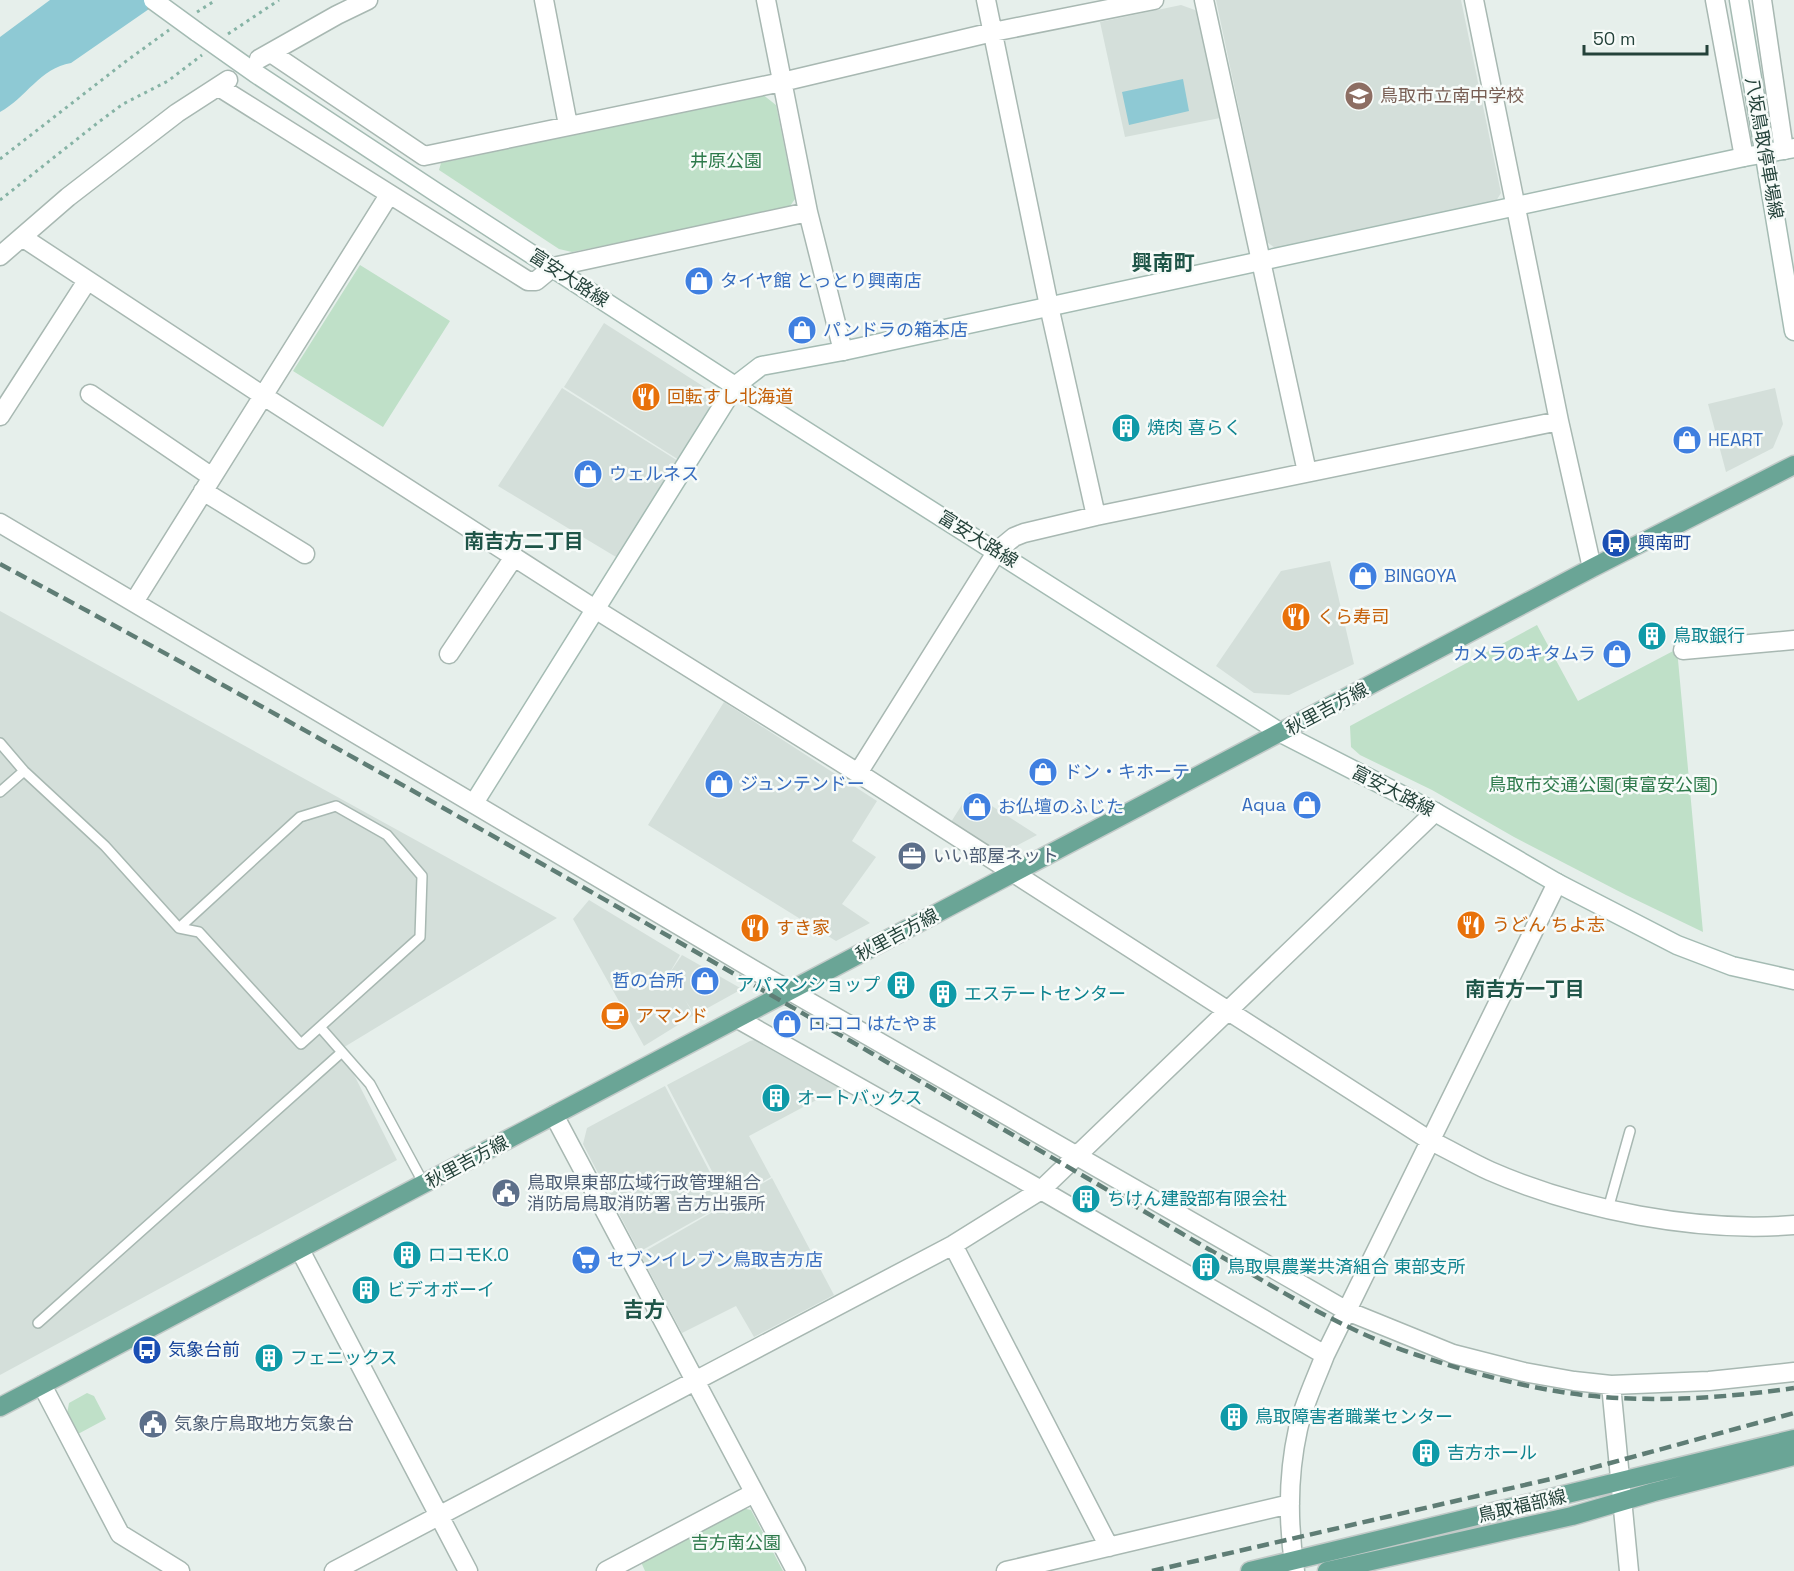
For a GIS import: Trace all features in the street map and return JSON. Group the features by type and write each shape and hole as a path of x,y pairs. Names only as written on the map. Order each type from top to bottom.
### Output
{"main road":[{"name":"秋里吉方線","path":"0,1407 1592,568 1794,465"},
{"name":"鳥取福部線","path":"1250,1571 1294,1566 1794,1439"},
{"name":"鳥取福部線","path":"1327,1571 1572,1516 1794,1456"}],"street":[{"name":"富安大路線","path":"153,0 215,45 408,174 735,386 1281,733 1435,812 1557,883 1677,945 1732,966 1794,980"},
{"path":"368,0 265,56 424,156 782,82 993,32 1154,0"},
{"path":"544,0 568,125"},
{"path":"766,0 808,212 843,351"},
{"path":"986,0 1049,306 1096,516"},
{"path":"1204,0 1306,472"},
{"path":"1474,0 1559,422 1592,568"},
{"path":"1715,0 1744,157"},
{"name":"八坂鳥取停車場線","path":"1739,0 1794,331"},
{"path":"474,804 735,386 761,366 843,351 1789,149 1762,0"},
{"path":"0,256 68,197 168,120 224,83 389,195 528,281 536,282 553,267 808,212"},
{"path":"134,602 389,195"},
{"path":"22,237 262,395 595,609 858,773 1429,1140 1490,1171 1534,1188 1608,1209 1692,1223 1794,1225"},
{"path":"0,416 87,281"},
{"path":"90,394 207,484 305,554"},
{"path":"858,773 997,551 1014,537 1096,516 1559,422"},
{"path":"0,523 790,991 1347,1311 1453,1354 1524,1372 1611,1385 1709,1381 1794,1372"},
{"path":"450,654 514,557"},
{"path":"1683,650 1794,640"},
{"path":"334,1571 953,1245 1041,1190 1435,812"},
{"path":"1294,1566 1290,1504 1298,1428 1325,1355 1557,883"},
{"path":"738,1019 1041,1190 1325,1355"},
{"path":"554,1115 796,1571"},
{"path":"953,1245 1109,1547"},
{"path":"300,1250 468,1571"},
{"path":"42,1385 120,1534 180,1571"},
{"path":"1611,1385 1629,1571"},
{"path":"606,1571 754,1493"},
{"path":"1005,1571 1290,1504"}],"lane":[{"path":"0,743 24,771 105,846 179,928 199,932 301,1044 420,937 422,876 387,835 336,806 300,817 179,928"},
{"path":"0,792 24,771"},
{"path":"320,1027 370,1084 424,1184"},
{"path":"38,1323 342,1052"},
{"path":"1608,1209 1630,1131"}],"path":[{"path":"196,13 216,0"},
{"path":"0,200 123,104 168,81 279,0"},
{"path":"0,159 178,24"}],"shaded area":[{"name":"鳥取市立南中学校","path":"1216,0 1461,0 1501,193 1496,201 1275,248 1267,242"},
{"path":"1181,5 1195,10 1199,16 1220,118 1125,137 1100,22"},
{"name":"回転すし北海道","path":"604,323 709,390 713,405 679,460 564,387"},
{"name":"ウェルネス","path":"562,388 678,461 616,557 498,486"},
{"path":"1775,388 1783,424 1773,448 1726,472 1708,404"},
{"name":"くら寿司","path":"1330,561 1354,664 1289,695 1254,693 1216,666 1281,571"},
{"path":"0,611 557,918 341,1049 397,1160 0,1375"},
{"path":"724,702 877,801 852,841 876,857 842,904 870,923 836,941 648,825"},
{"name":"お仏壇のふじた","path":"970,792 1037,835 1012,848 989,846 951,822"},
{"path":"589,900 680,955 669,974 682,955 742,989 695,1015 685,1000 694,1015 644,1046 573,919"},
{"path":"759,1039 841,1087 749,1136 771,1177 728,1202 667,1085 750,1041"},
{"path":"665,1086 726,1203 639,1252 583,1144 587,1128"},
{"path":"772,1178 834,1295 754,1337 736,1306 682,1333 640,1254"}],"green space":[{"name":"井原公園","path":"762,94 776,105 795,199 788,209 572,252 559,249 439,170 441,163"},
{"path":"360,265 450,321 383,427 293,371"},
{"name":"鳥取市交通公園(東富安公園)","path":"1537,625 1578,701 1677,649 1703,932 1514,837 1432,790 1360,755 1351,747 1350,726"},
{"path":"87,1393 94,1396 106,1419 78,1434 67,1414 69,1403"},
{"name":"吉方南公園","path":"742,1508 751,1510 783,1571 645,1571 641,1562"}],"water":[{"path":"50,0 162,0 71,63 50,71 0,112 0,37"},
{"path":"1183,79 1189,111 1129,125 1122,92"}],"railway":[{"path":"0,564 477,827 1285,1294 1363,1334 1417,1355 1478,1374 1583,1395 1662,1399 1794,1388"},
{"path":"1152,1571 1555,1478 1794,1413"}],"place":[{"name":"鳥取市立南中学校","path":"1359,96"},
{"name":"タイヤ館 とっとり興南店","path":"699,281"},
{"name":"パンドラの箱本店","path":"802,330"},
{"name":"回転すし北海道","path":"646,397"},
{"name":"焼肉 喜らく","path":"1126,428"},
{"name":"HEART","path":"1687,440"},
{"name":"ウェルネス","path":"588,474"},
{"name":"興南町","path":"1616,543"},
{"name":"BINGOYA","path":"1363,576"},
{"name":"くら寿司","path":"1296,617"},
{"name":"鳥取銀行","path":"1652,636"},
{"name":"カメラのキタムラ","path":"1617,654"},
{"name":"ドン・キホーテ","path":"1043,772"},
{"name":"ジュンテンドー","path":"719,784"},
{"name":"Aqua","path":"1307,805"},
{"name":"お仏壇のふじた","path":"977,807"},
{"name":"いい部屋ネット","path":"912,856"},
{"name":"うどん ちよ志","path":"1471,925"},
{"name":"すき家","path":"755,928"},
{"name":"哲の台所","path":"705,981"},
{"name":"アパマンショップ","path":"901,985"},
{"name":"エステートセンター","path":"943,994"},
{"name":"アマンド","path":"615,1016"},
{"name":"ロココ はたやま","path":"787,1024"},
{"name":"オートバックス","path":"776,1098"},
{"name":"鳥取県東部広域行政管理組合 消防局鳥取消防署 吉方出張所","path":"506,1193"},
{"name":"ちけん建設部有限会社","path":"1086,1199"},
{"name":"ロコモK.O","path":"407,1255"},
{"name":"セブンイレブン鳥取吉方店","path":"586,1260"},
{"name":"鳥取県農業共済組合 東部支所","path":"1206,1267"},
{"name":"ビデオボーイ","path":"366,1290"},
{"name":"気象台前","path":"147,1350"},
{"name":"フェニックス","path":"269,1358"},
{"name":"鳥取障害者職業センター","path":"1234,1417"},
{"name":"気象庁鳥取地方気象台","path":"153,1424"},
{"name":"吉方ホール","path":"1426,1453"}],"district":[{"name":"興南町","path":"1163,263"},
{"name":"南吉方二丁目","path":"524,541"},
{"name":"南吉方一丁目","path":"1525,989"},
{"name":"吉方","path":"644,1310"}]}
